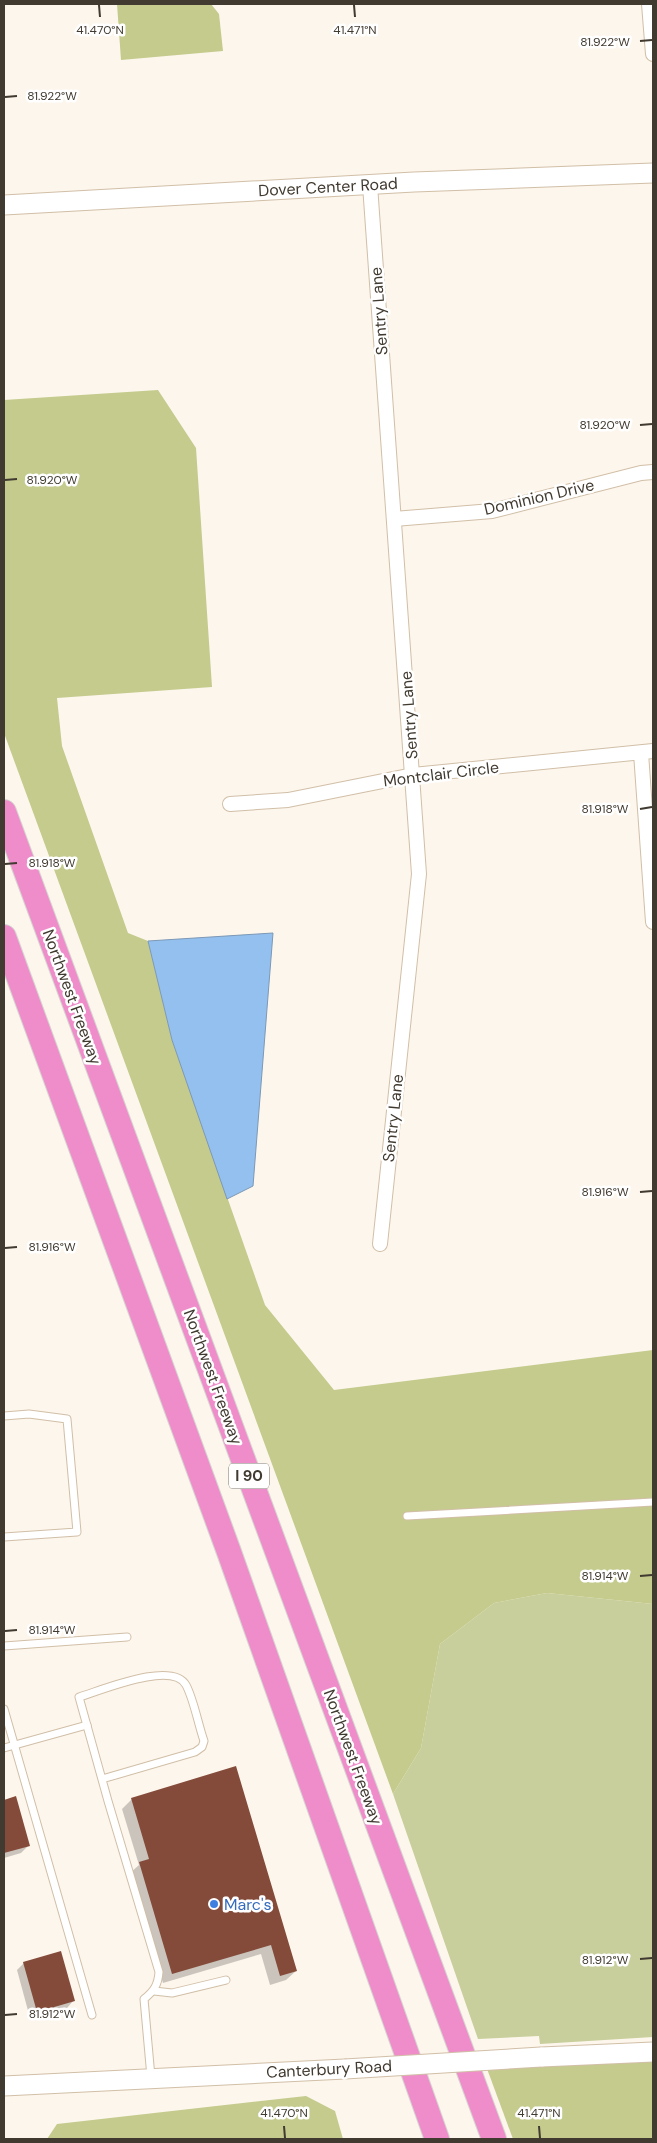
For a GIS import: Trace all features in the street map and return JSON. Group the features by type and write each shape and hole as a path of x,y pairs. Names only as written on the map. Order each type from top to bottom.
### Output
{"highway":[{"name":"Northwest Freeway","path":"4,812 494,2139"},
{"name":"I 90","path":"4,937 229,1552 437,2139"}],"street":[{"path":"649,4 653,54"},
{"name":"Dover Center Road","path":"4,205 370,185 653,173"},
{"name":"Sentry Lane","path":"370,185 420,874 380,1244"},
{"name":"Dominion Drive","path":"394,520 492,511 595,484 653,472"},
{"path":"647,752 653,922"},
{"name":"Montclair Circle","path":"230,804 288,800 413,775 647,752"},
{"name":"Canterbury Road","path":"4,2086 653,2052"}],"lane":[{"path":"4,1416 29,1414 67,1419 77,1532 4,1537"},
{"path":"407,1516 653,1502"},
{"path":"4,1646 127,1637"},
{"path":"102,1779 195,1752 202,1747 204,1741 185,1684 177,1677 144,1677 79,1697 102,1779 159,1972 154,1991 144,1999 151,2078"},
{"path":"4,1708 13,1746 92,2015"},
{"path":"4,1748 87,1725"},
{"path":"154,1991 172,1993 226,1980"}],"green space":[{"path":"117,4 211,4 219,14 223,51 121,60"},
{"path":"158,390 196,448 212,687 57,698 62,746 128,933 148,941 172,1040 265,1305 334,1390 653,1350 653,1604 547,1593 494,1603 440,1644 421,1748 393,1794 4,733 4,400"},
{"path":"547,1593 653,1604 653,2037 540,2044 539,2036 478,2039 393,1794 421,1748 440,1644 494,1603"},
{"path":"653,2055 653,2139 513,2139 486,2066"},
{"path":"306,2096 335,2111 343,2139 47,2139 57,2124"}],"water":[{"path":"273,933 253,1186 227,1199 172,1040 148,941"}],"building":[{"name":"Marc's","path":"236,1766 297,1971 280,1976 271,1945 172,1974 139,1862 149,1859 131,1798"},
{"path":"16,1796 30,1846 4,1853 4,1800"},
{"path":"61,1951 75,2001 37,2012 23,1962"}],"place":[{"name":"Marc's","path":"214,1904"}]}
